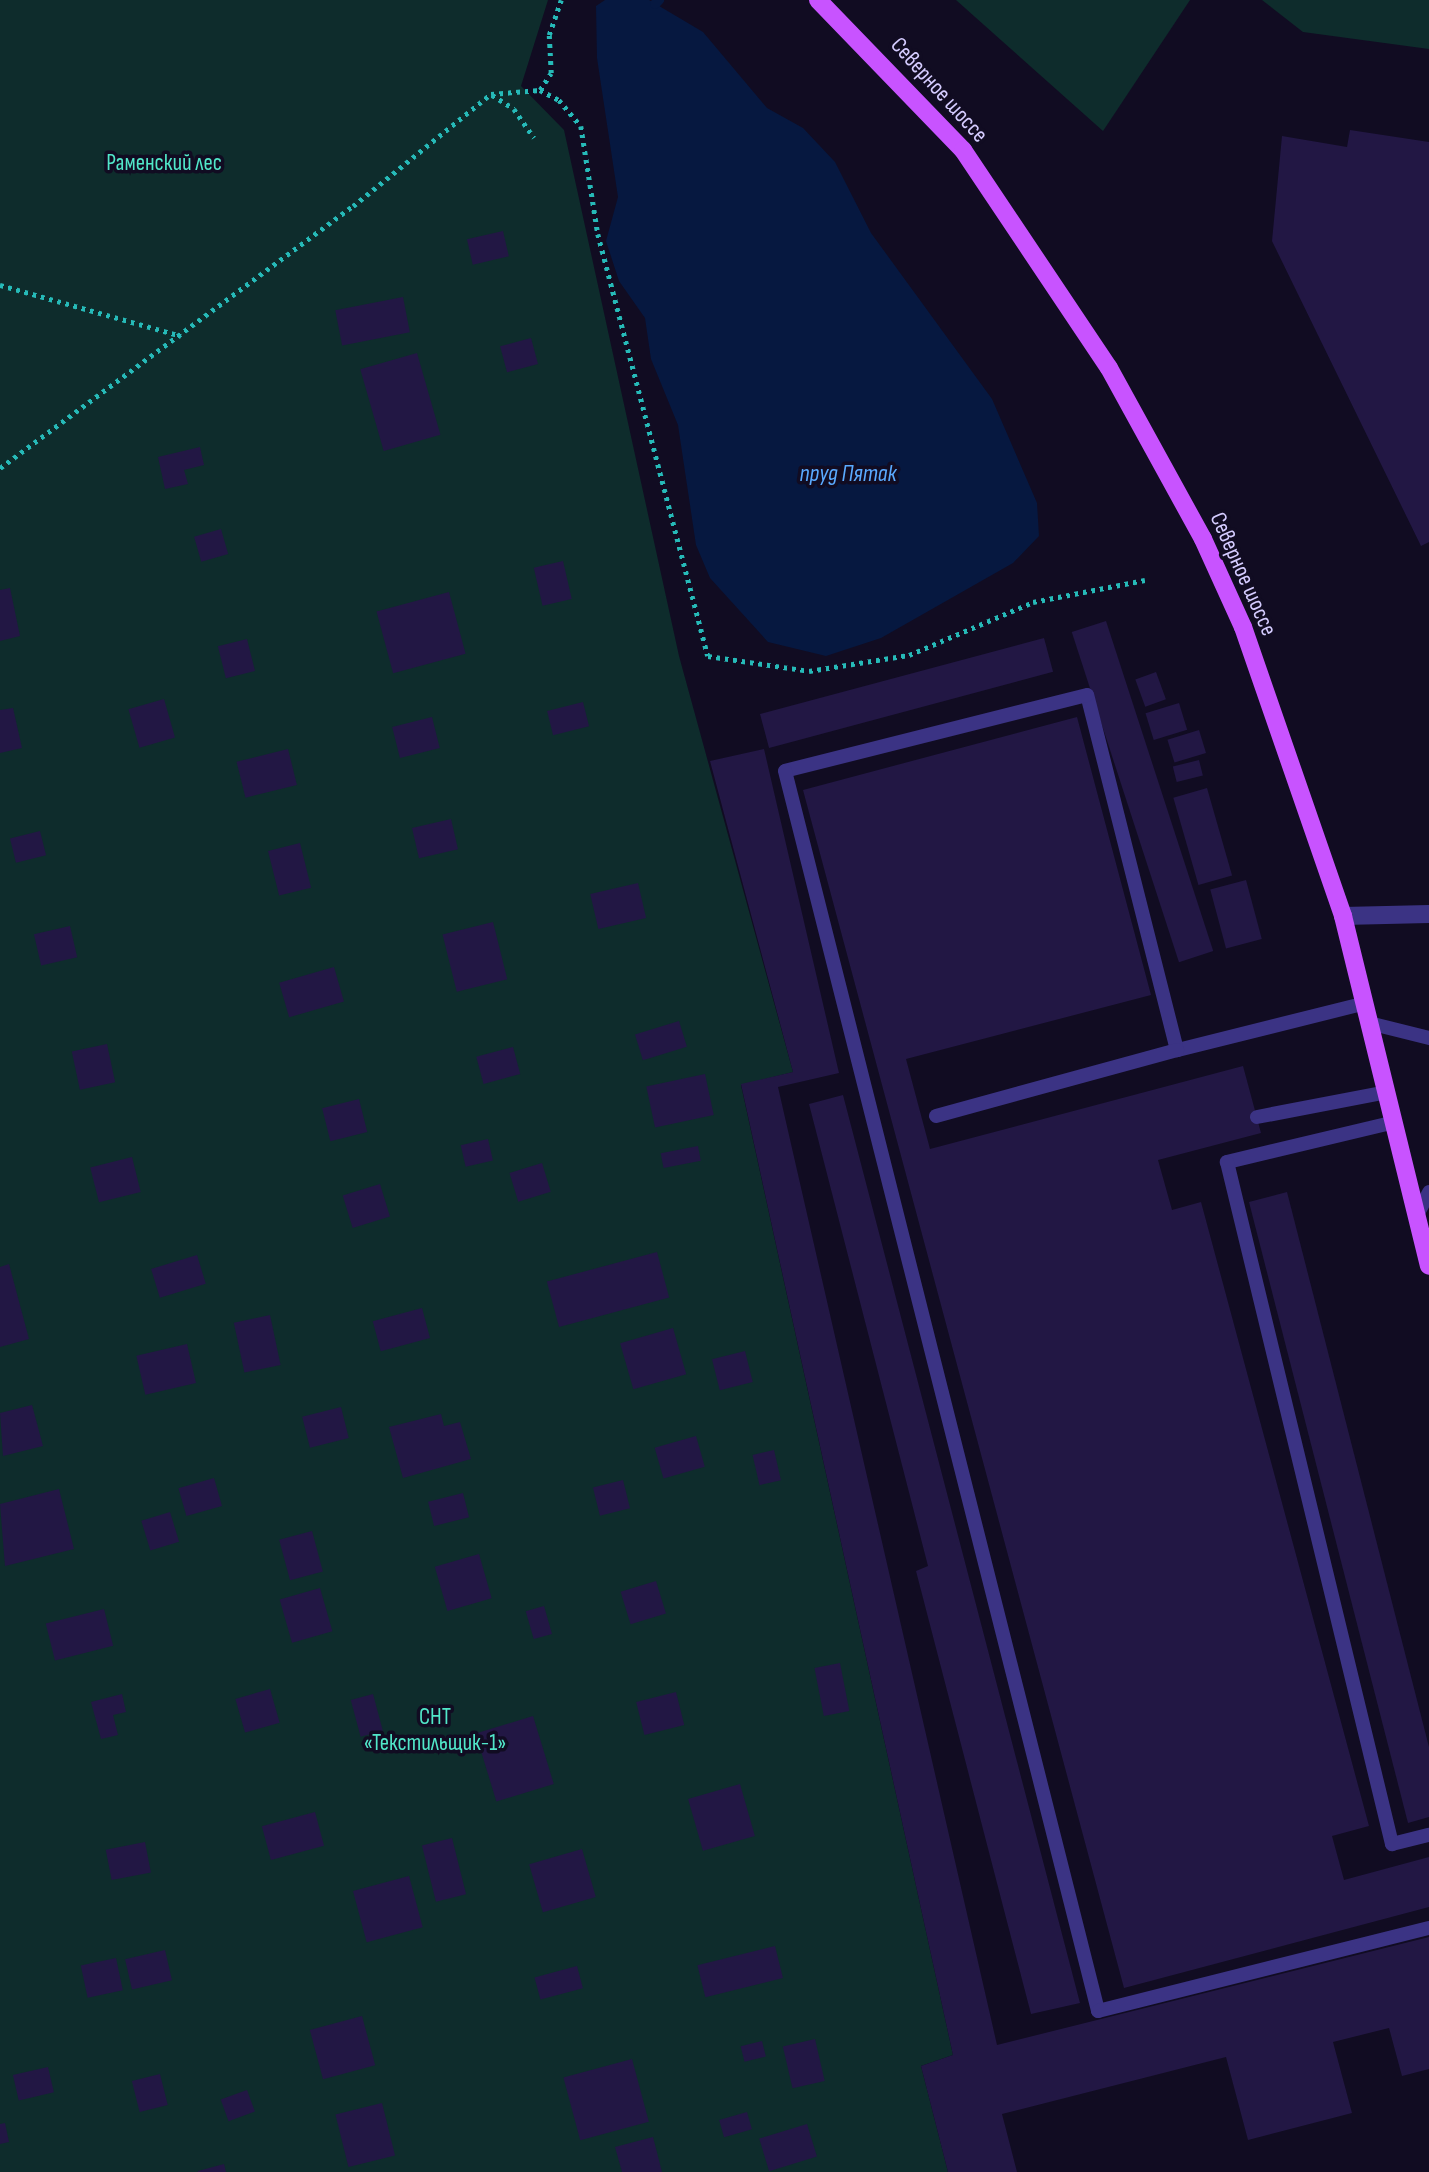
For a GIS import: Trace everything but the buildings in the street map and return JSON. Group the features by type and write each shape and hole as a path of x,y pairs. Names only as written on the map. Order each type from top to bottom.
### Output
{"main road":[{"name":"Северное шоссе","path":"818,0 962,150 1109,368 1203,539 1243,627 1343,916 1373,1024 1429,1266"}],"street":[{"path":"1343,916 1429,914"}],"lane":[{"path":"1177,1050 1087,695 785,771 1098,2011 1429,1928"},
{"path":"936,1116 1177,1050 1366,1003"},
{"path":"1373,1024 1429,1038"},
{"path":"1257,1117 1388,1092"},
{"path":"1395,1122 1227,1162 1392,1844 1429,1835"},
{"path":"1417,1215 1429,1192"}],"path":[{"path":"540,90 551,74 549,35 561,0"},
{"path":"0,468 181,336 491,94 540,90 559,100 581,126 598,234 708,656 809,671 909,655 1033,602 1145,580"},
{"path":"491,94 514,109 534,138"},
{"path":"0,285 181,336"}],"green space":[{"name":"СНТ «Текстильщик-1»","path":"0,0 548,0 521,86 564,130 679,656 793,1072 741,1085 953,2055 921,2066 948,2172 0,2172"},
{"path":"956,0 1190,0 1103,131"},
{"path":"1262,0 1429,0 1429,49 1303,32"}],"water":[{"name":"пруд Пятак","path":"605,0 649,0 703,32 767,108 803,128 835,162 871,233 992,399 1037,503 1039,536 1013,563 881,638 826,656 768,642 710,578 696,545 678,425 651,359 645,318 619,281 606,241 618,197 597,58 596,6"}],"waterway":[{"path":"655,4 659,0"}],"park label":[{"name":"Раменский лес","path":"164,163"}]}
